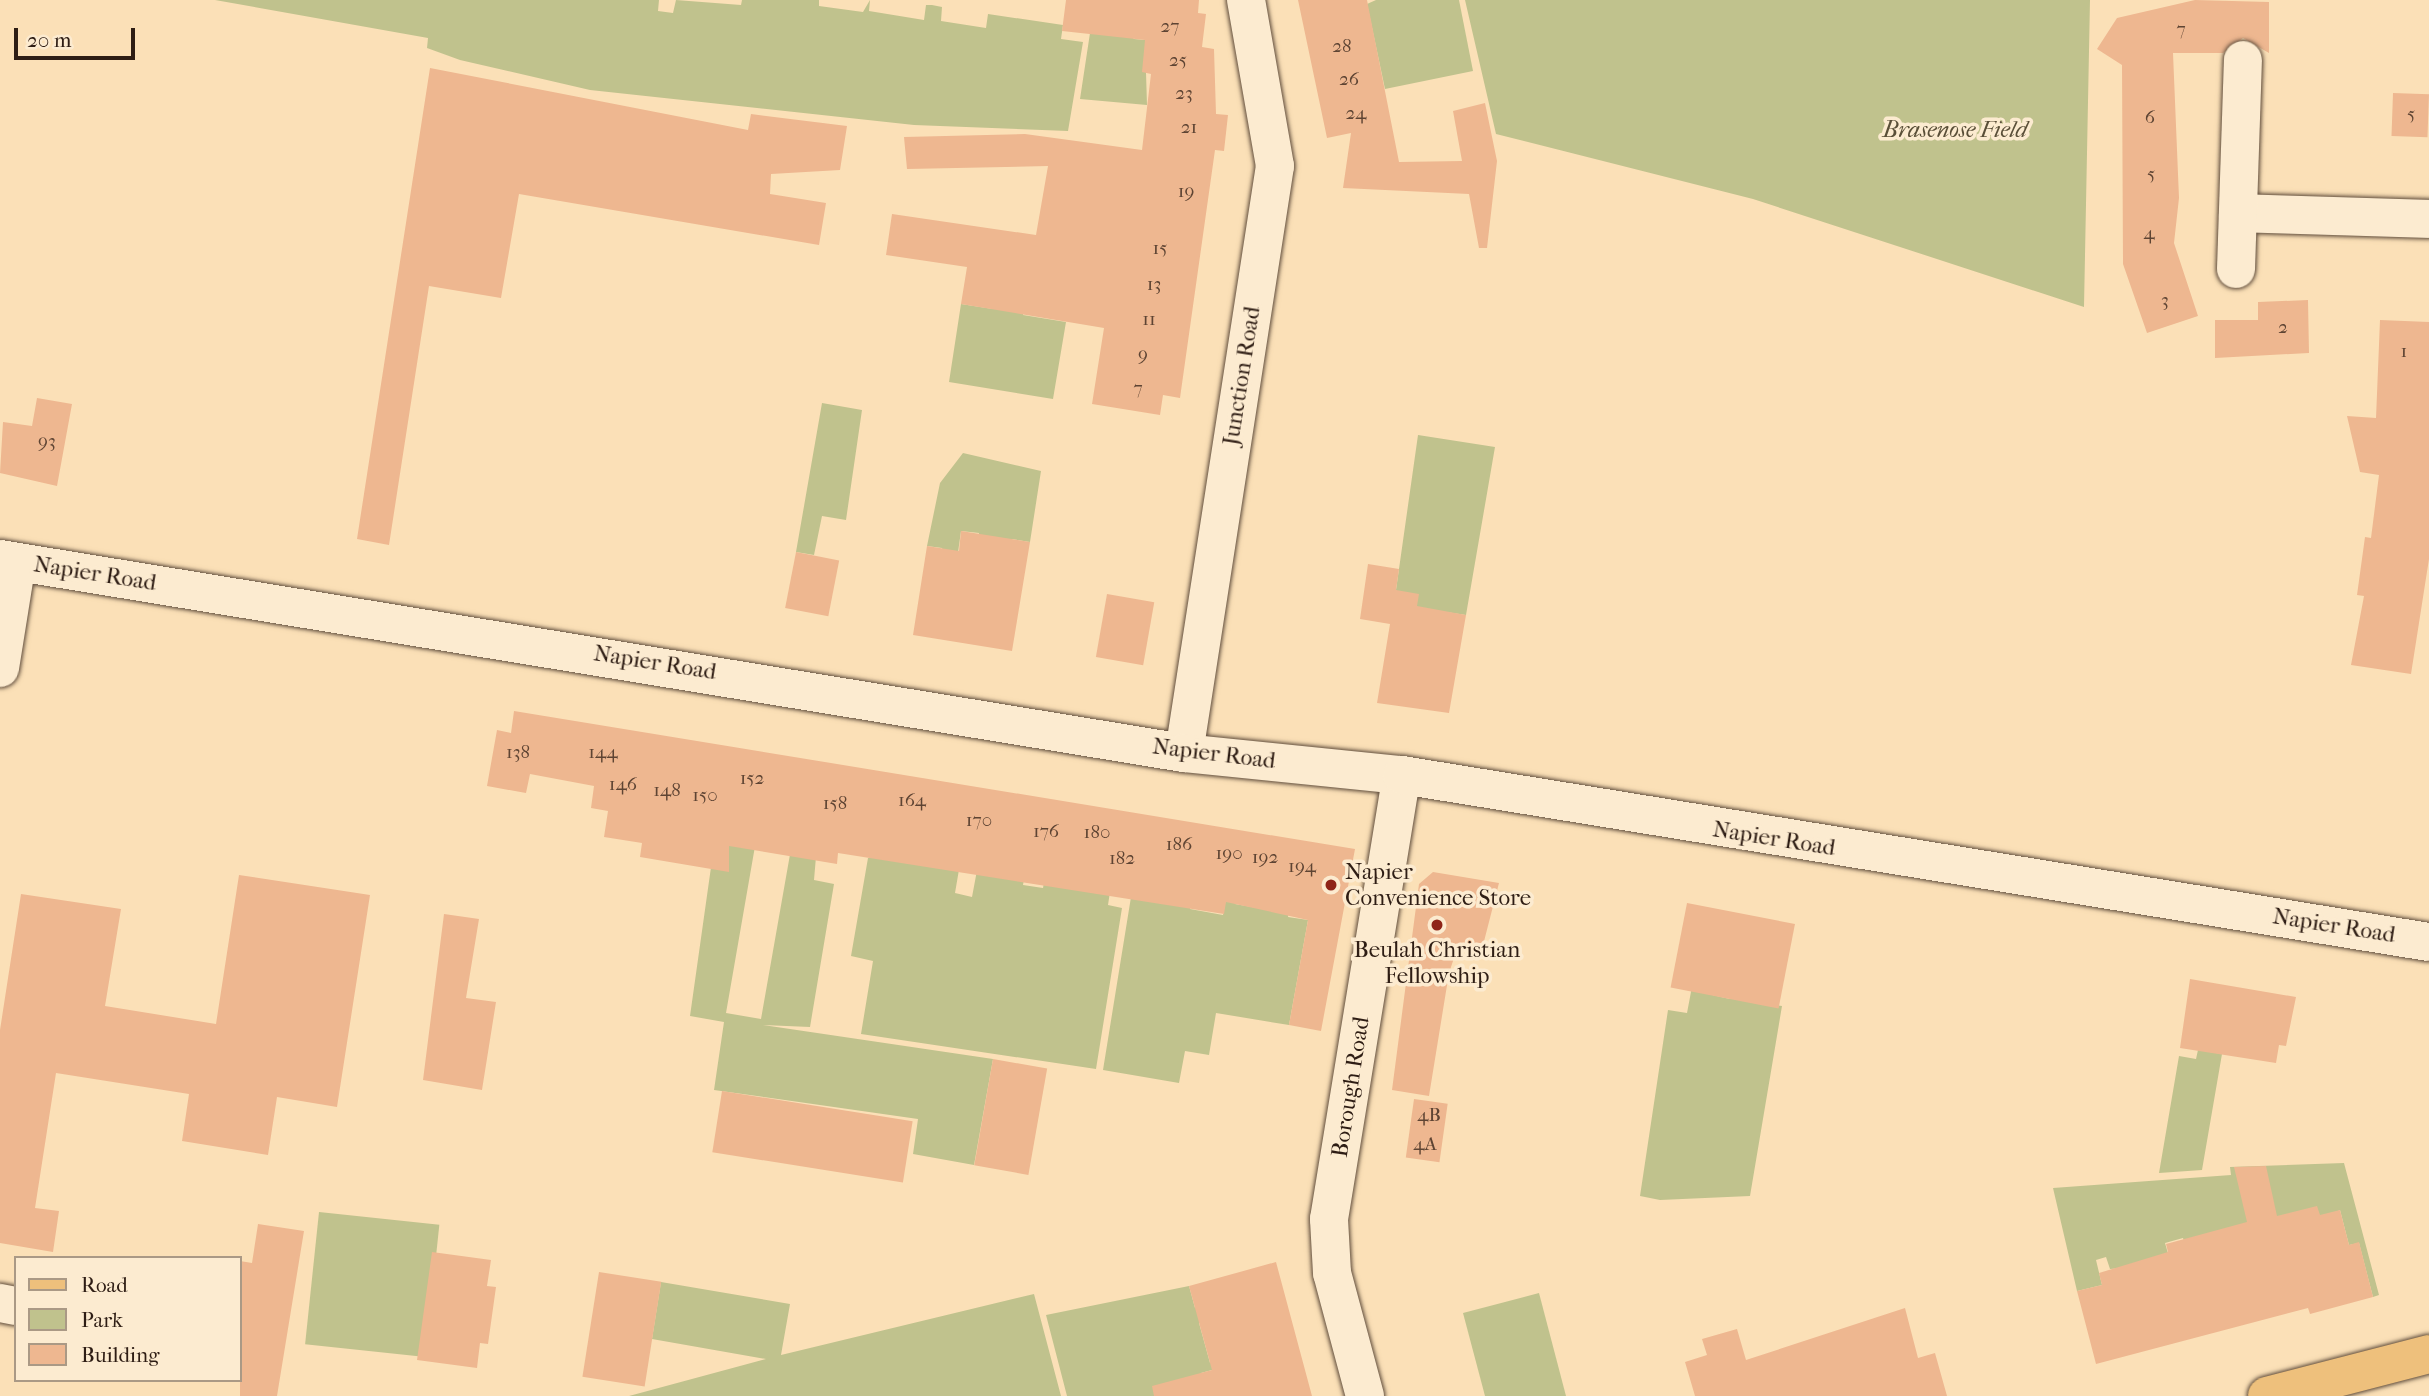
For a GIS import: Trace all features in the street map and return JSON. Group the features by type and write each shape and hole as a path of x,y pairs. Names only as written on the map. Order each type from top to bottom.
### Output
{"main road":[{"path":"2267,1396 2429,1354"}],"street":[{"name":"Junction Road","path":"1184,753 1275,166 1246,0"},
{"path":"2236,269 2242,60"},
{"path":"2238,213 2429,219"},
{"name":"Napier Road","path":"8,561 1184,753 1402,775 2429,942"},
{"path":"0,668 8,561"},
{"name":"Borough Road","path":"1364,1396 1332,1273 1329,1219 1402,775"}],"green space":[{"path":"215,0 659,0 658,11 673,13 676,0 741,5 742,0 819,0 819,6 863,12 870,0 869,11 924,20 926,5 932,5 942,7 941,21 986,28 988,14 1063,25 1061,39 1083,42 1068,131 914,125 590,90 460,60 427,48 428,38"},
{"path":"1095,0 1134,39 1145,40 1147,105 1080,99"},
{"path":"1376,0 1459,0 1473,71 1385,89 1367,4"},
{"name":"Brasenose Field","path":"1465,0 2090,0 2084,307 1753,199 1496,134"},
{"path":"1030,264 1023,315 1066,322 1053,399 949,382 961,304 993,309"},
{"path":"822,403 862,410 846,520 822,516 814,555 796,552"},
{"path":"1418,435 1495,447 1466,615 1446,612 1438,655 1396,590"},
{"path":"963,453 1041,471 1030,542 1012,539 976,553 979,533 961,531 953,588 942,548 927,546 940,483"},
{"path":"762,806 726,1013 761,1019 798,809 817,845 814,880 834,884 810,1027 763,1025 993,1059 974,1165 913,1154 918,1119 714,1090 724,1022 690,1016 713,853"},
{"path":"962,852 955,893 972,897 978,865 1027,863 1023,885 1043,888 1047,865 1115,859 1108,905 1122,908 1096,1069 861,1034 873,961 851,956 868,858"},
{"path":"1196,872 1190,909 1223,915 1230,876 1235,904 1263,909 1292,893 1288,917 1308,920 1289,1025 1216,1013 1209,1055 1185,1051 1179,1083 1103,1070 1131,897"},
{"path":"1697,960 1704,961 1708,994 1730,999 1737,966 1750,963 1752,1002 1782,1006 1750,1196 1660,1200 1640,1196 1668,1010 1687,1013"},
{"path":"2198,1050 2222,1054 2202,1170 2159,1173 2179,1056 2196,1059"},
{"path":"2344,1163 2379,1295 2373,1297 2359,1243 2349,1245 2340,1210 2196,1285 2183,1238 2165,1243 2171,1264 2110,1269 2106,1257 2096,1260 2102,1285 2077,1291 2053,1188 2231,1175 2230,1167"},
{"path":"319,1212 439,1225 425,1357 305,1344"},
{"path":"661,1282 790,1304 781,1355 1034,1294 1061,1396 629,1396 766,1359 652,1339"},
{"path":"1189,1286 1195,1308 1231,1298 1235,1313 1199,1323 1210,1363 1245,1354 1248,1360 1201,1373 1207,1396 1067,1396 1046,1315"},
{"path":"1539,1293 1566,1396 1485,1396 1463,1313"}],"building":[{"path":"1066,0 1199,0 1198,13 1206,14 1202,47 1214,49 1216,114 1228,115 1224,151 1215,150 1180,398 1163,395 1160,415 1092,404 1104,328 961,304 967,267 886,255 892,214 1036,235 1048,166 907,169 904,137 1025,134 1142,150 1151,74 1142,72 1145,40 1062,31"},
{"path":"1298,0 1367,0 1399,162 1462,161 1453,111 1485,103 1497,161 1487,248 1479,248 1469,194 1343,188 1351,133 1327,138"},
{"path":"2195,0 2269,2 2269,53 2243,38 2223,53 2173,53 2179,198 2174,243 2198,316 2147,333 2123,264 2122,65 2097,49 2117,18"},
{"path":"430,68 748,130 751,114 847,126 840,170 771,174 770,194 826,203 819,245 519,194 501,298 429,286 389,545 357,539"},
{"path":"2393,93 2429,94 2427,137 2391,136"},
{"path":"2308,300 2309,353 2215,358 2215,320 2258,320 2258,302"},
{"path":"2380,320 2429,322 2429,559 2411,674 2351,665 2364,596 2357,595 2365,537 2371,538 2379,475 2360,472 2347,416 2376,418"},
{"path":"37,398 72,404 57,486 0,473 3,422 32,426"},
{"path":"961,531 1030,542 1012,651 913,635 927,546 959,551"},
{"path":"796,552 839,560 828,616 785,608"},
{"path":"1368,564 1399,569 1396,590 1419,594 1417,606 1466,615 1449,713 1377,703 1390,624 1360,619"},
{"path":"1107,594 1154,602 1143,665 1096,657"},
{"path":"514,711 1355,849 1321,1031 1289,1025 1308,920 1226,902 1224,914 838,853 837,864 729,846 729,872 640,857 642,843 604,837 608,811 591,808 594,786 530,774 526,793 487,786 497,730 511,733"},
{"path":"1433,872 1499,883 1481,953 1457,949 1449,973 1429,1096 1392,1090 1419,884"},
{"path":"239,875 370,895 337,1107 277,1097 268,1155 182,1141 189,1094 56,1073 35,1208 59,1211 53,1252 0,1243 0,1030 21,894 121,909 105,1006 216,1024"},
{"path":"1687,903 1795,924 1779,1008 1671,987"},
{"path":"444,914 479,919 466,998 496,1002 482,1090 423,1080"},
{"path":"2190,979 2296,997 2286,1046 2279,1045 2276,1063 2180,1048"},
{"path":"993,1059 1047,1069 1028,1175 974,1165"},
{"path":"722,1091 913,1121 903,1182 712,1152"},
{"path":"1414,1099 1448,1104 1439,1162 1406,1157"},
{"path":"2266,1166 2277,1216 2317,1206 2320,1215 2340,1210 2349,1245 2359,1242 2373,1297 2310,1314 2308,1308 2096,1364 2077,1291 2102,1285 2099,1273 2168,1252 2166,1244 2247,1222 2234,1167"},
{"path":"258,1224 304,1231 277,1396 240,1396 242,1261 252,1263"},
{"path":"432,1252 491,1260 487,1286 496,1287 488,1344 480,1343 477,1368 417,1360"},
{"path":"1276,1262 1312,1396 1154,1396 1152,1386 1212,1370 1189,1286"},
{"path":"599,1272 661,1282 645,1387 582,1377"},
{"path":"1905,1308 1918,1358 1935,1353 1947,1396 1695,1396 1685,1362 1707,1355 1702,1339 1737,1329 1746,1360"}],"place":[{"name":"Napier Convenience Store","path":"1331,885"},
{"name":"Beulah Christian Fellowship","path":"1437,925"}]}
